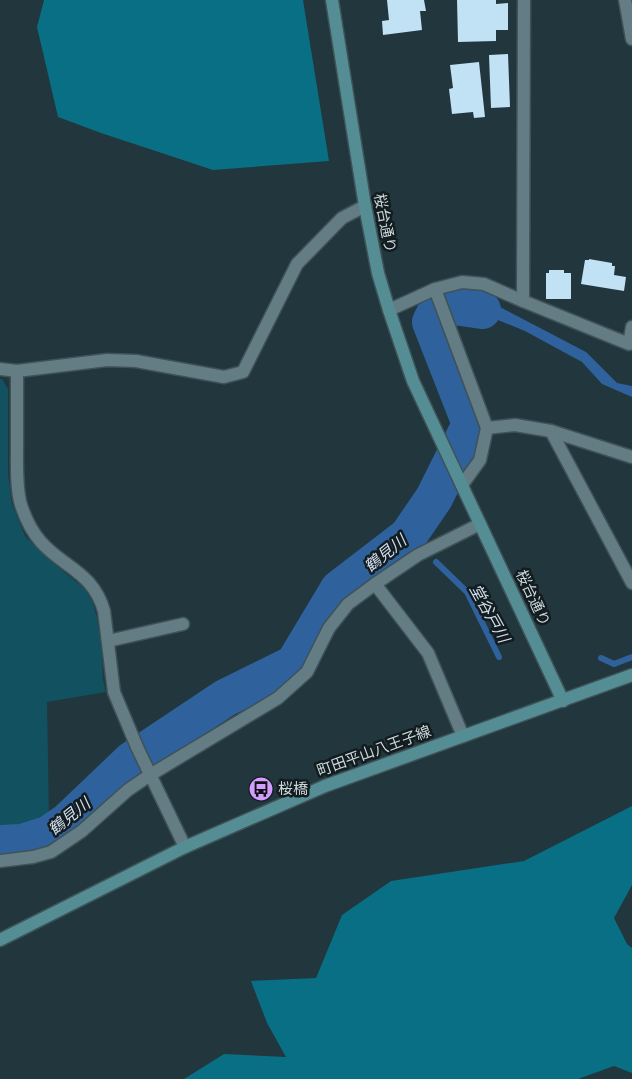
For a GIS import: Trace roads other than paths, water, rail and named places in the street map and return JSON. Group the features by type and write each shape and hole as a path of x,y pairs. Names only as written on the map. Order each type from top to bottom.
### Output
{"street":[{"name":"桜台通り","path":"332,0 365,206 378,273 389,310 413,381 563,700"},
{"path":"523,301 524,0"},
{"path":"625,0 632,39"},
{"path":"0,369 17,371 107,360 136,361 224,376 243,372 297,264 342,218 365,206"},
{"path":"389,310 437,295 462,282 484,284 631,345 632,328"},
{"path":"437,295 487,428 480,460 461,484"},
{"path":"17,371 17,474 21,503 32,530 41,542 86,578 101,600 114,692 137,747 185,847"},
{"path":"487,428 515,425 551,431 632,457"},
{"path":"551,431 632,583"},
{"path":"0,861 32,857 51,852 82,831 149,771 278,698 307,672 329,628 348,604 418,555 480,524"},
{"path":"375,584 428,653 463,736"},
{"path":"108,641 183,624"},
{"name":"町田平山八王子線","path":"0,940 185,847 325,786 632,675"}],"waterway":[{"name":"鶴見川","path":"0,844 22,843 48,835 67,822 132,760 225,698 294,664 339,589 408,536 434,498 471,424 431,322 435,314 454,306 482,310"},
{"name":"堂谷戸川","path":"408,536 415,542"},
{"name":"堂谷戸川","path":"436,562 467,592 499,657"},
{"name":"堂谷戸川","path":"601,658 614,664 632,657"}],"place":[{"name":"桜橋","path":"261,789"}]}
